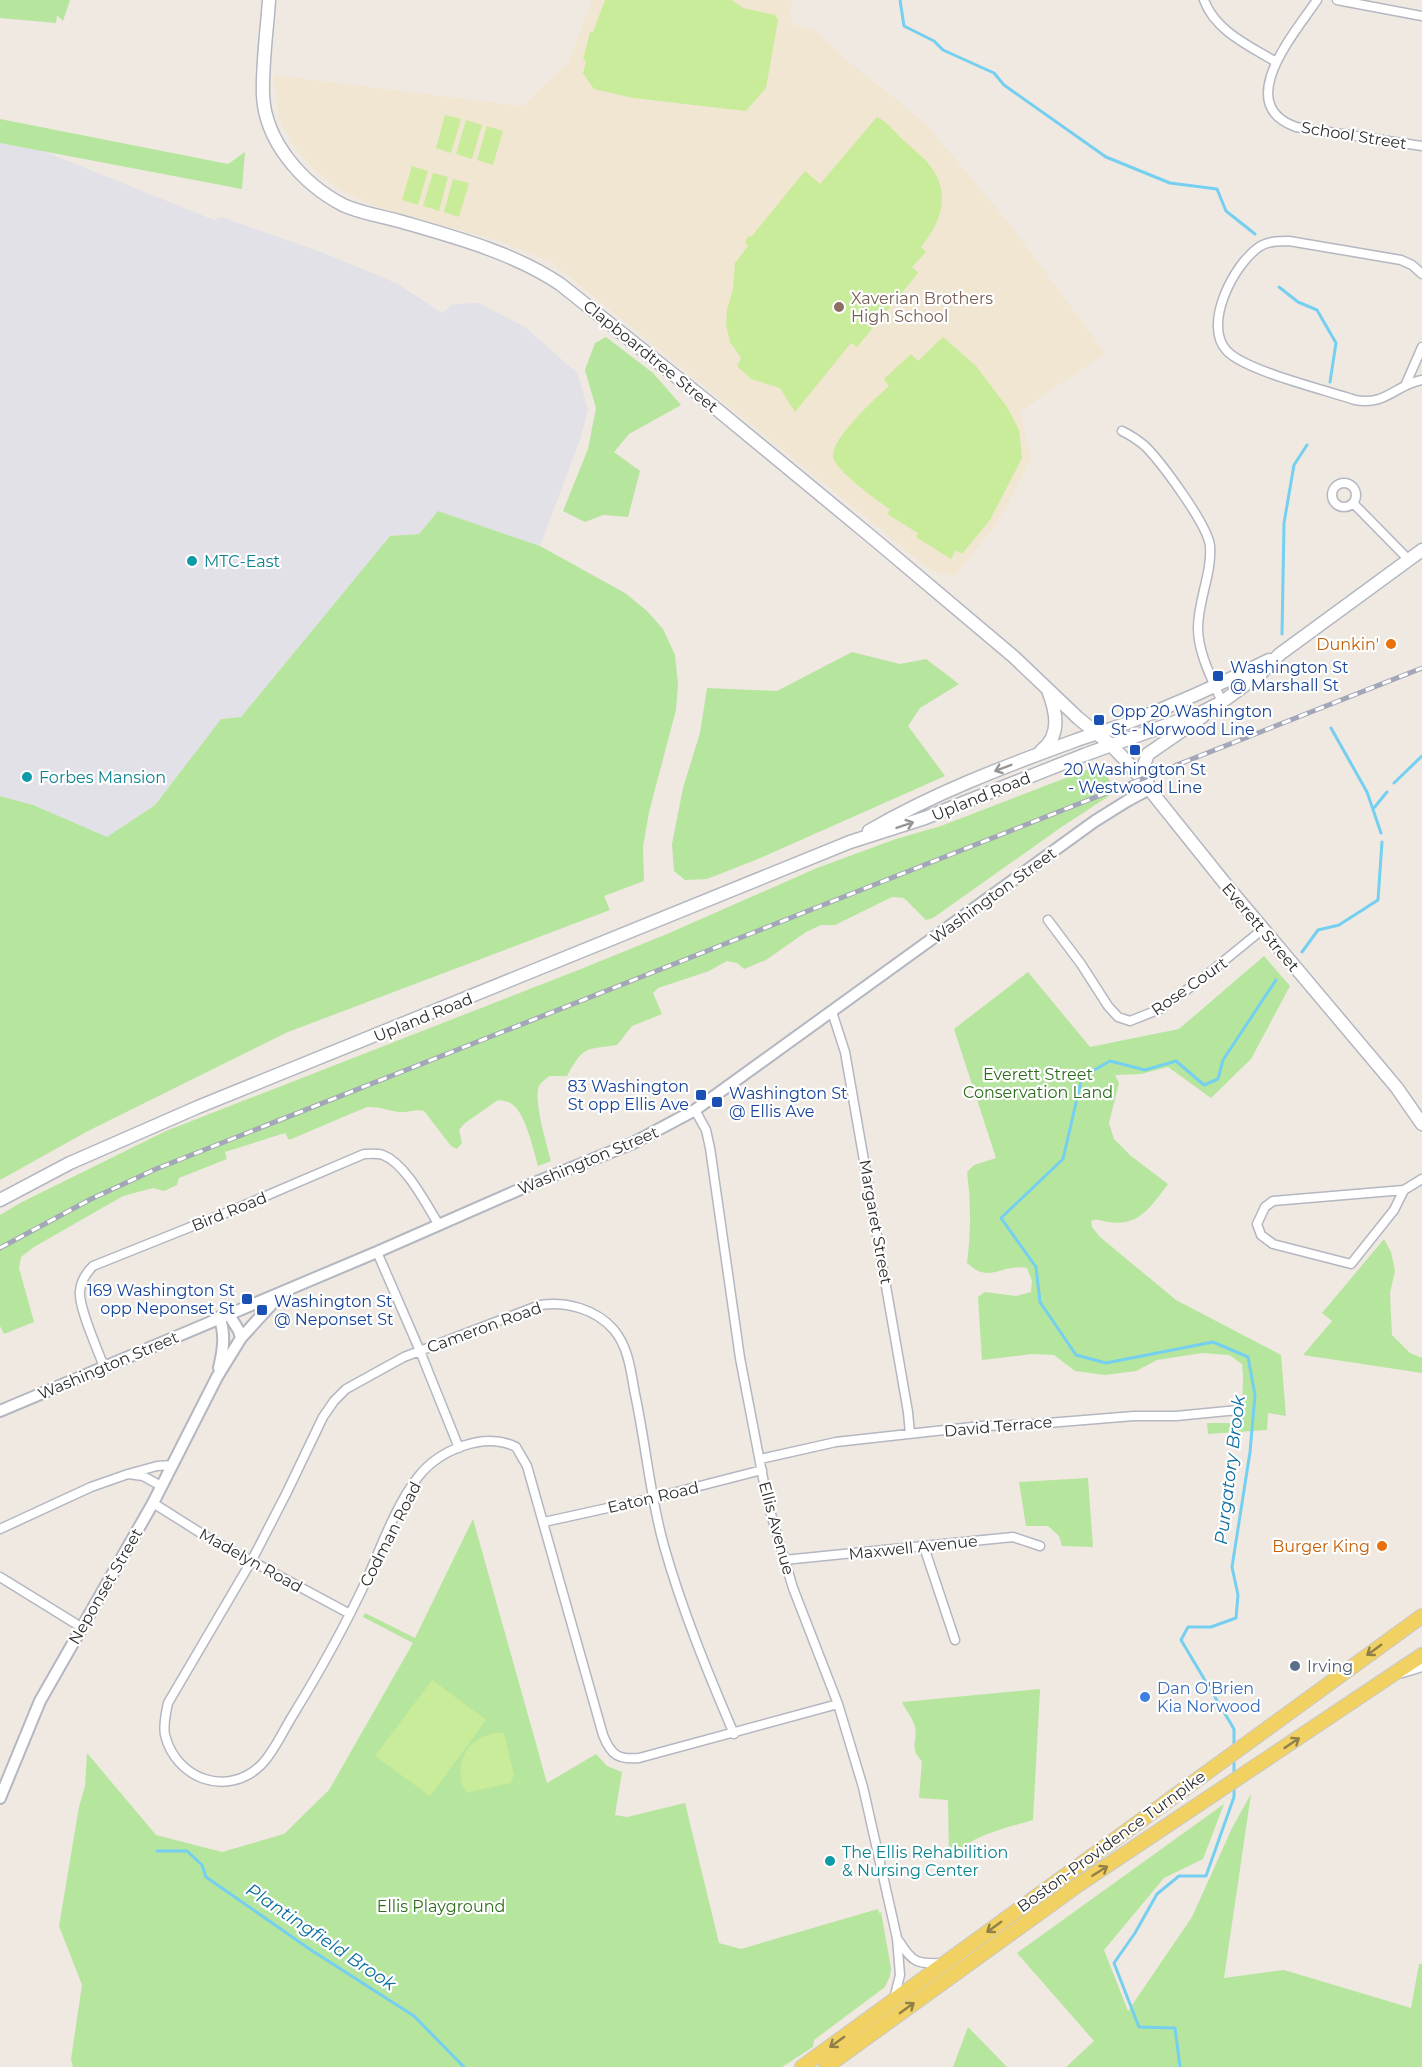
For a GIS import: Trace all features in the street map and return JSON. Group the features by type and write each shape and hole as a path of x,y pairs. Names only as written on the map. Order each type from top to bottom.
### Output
{"main road":[{"name":"Clapboardtree Street","path":"269,0 263,96 268,120 279,145 292,165 314,185 345,206 452,237 518,260 560,284 704,398 874,539 1014,657 1097,733"},
{"path":"1149,789 1144,765 1148,754 1260,674 1280,654 1422,550"},
{"path":"1097,733 1124,725 1215,686 1280,654"},
{"path":"1036,755 1051,741 1056,728 1048,689"},
{"path":"1111,745 1200,713 1222,702"},
{"name":"Everett Street","path":"1097,733 1130,765 1263,929 1397,1088 1422,1124"},
{"name":"Upland Road","path":"850,842 932,797 1097,733"},
{"name":"Upland Road","path":"0,1200 70,1163 198,1107 850,842 925,818 1111,745"},
{"name":"Boston-Providence Turnpike","path":"802,2067 1422,1616"},
{"name":"Boston-Providence Turnpike","path":"826,2067 1032,1917 1422,1655"},
{"path":"1395,1673 1422,1665"}],"street":[{"path":"1204,0 1218,23 1238,39 1276,62"},
{"name":"School Street","path":"1317,0 1271,73 1267,93 1272,110 1286,123 1307,129 1422,146"},
{"path":"1337,0 1422,16"},
{"path":"1422,274 1412,265 1401,260 1289,242 1273,242 1258,247 1244,263 1228,289 1217,316 1218,336 1228,353 1264,371 1366,402 1385,398 1405,386 1422,380"},
{"path":"1405,386 1422,348"},
{"path":"1122,430 1152,455 1199,519 1208,537 1209,565 1198,626 1200,646 1222,702"},
{"path":"1353,503 1409,560"},
{"name":"Washington Street","path":"0,1411 633,1143 695,1110 1095,822 1149,789"},
{"name":"Rose Court","path":"1048,920 1081,964 1108,1006 1118,1017 1130,1021 1160,1009 1203,978 1263,929"},
{"name":"Margaret Street","path":"832,1011 845,1052 858,1122 910,1434"},
{"name":"Ellis Avenue","path":"695,1110 706,1130 710,1148 740,1358 768,1504 784,1560 838,1704 863,1787 897,1938 900,1975 894,1999"},
{"name":"Bird Road","path":"104,1367 79,1293 82,1281 93,1266 364,1154 377,1153 394,1162 414,1185 439,1225"},
{"path":"1404,1190 1394,1210 1351,1264 1273,1244 1261,1235 1257,1224 1265,1207 1273,1201 1404,1190 1422,1179"},
{"path":"377,1252 459,1448"},
{"name":"Neponset Street","path":"0,1798 40,1701 153,1503 217,1377 241,1338 285,1290"},
{"name":"Cameron Road","path":"252,1560 314,1434 334,1401 346,1389 404,1357 540,1305 556,1303 590,1312 614,1330 622,1342 629,1362 664,1546 713,1684 734,1734"},
{"path":"223,1315 239,1331 241,1338"},
{"name":"Neponset Street","path":"217,1377 223,1353 223,1315"},
{"name":"David Terrace","path":"760,1459 836,1442 981,1426 1134,1416 1176,1416 1238,1410"},
{"name":"Codman Road","path":"252,1560 184,1674 168,1703 164,1719 164,1733 176,1758 185,1769 198,1777 224,1782 239,1779 261,1765 315,1678 350,1614 406,1496 419,1475 444,1455 482,1441 496,1441 516,1447 527,1466 608,1747 615,1754 624,1759 639,1758 838,1704"},
{"path":"0,1529 91,1487 157,1466 173,1465"},
{"name":"Eaton Road","path":"544,1522 762,1470"},
{"path":"128,1474 143,1476 162,1486"},
{"name":"Madelyn Road","path":"153,1503 207,1537 350,1614"},
{"name":"Maxwell Avenue","path":"784,1560 1013,1537 1040,1546"},
{"path":"924,1547 955,1640"},
{"path":"0,1577 81,1627"},
{"name":"Ellis Avenue","path":"897,1938 908,1955 916,1962 945,1963"}],"shaded area":[{"name":"Xaverian Brothers High School","path":"592,0 793,0 789,9 792,24 817,32 845,59 925,123 1009,223 1105,353 1020,412 1031,459 996,525 954,576 932,571 550,261 502,242 374,206 345,192 320,175 297,151 279,119 274,75 523,106 569,62"},
{"path":"0,143 43,151 214,220 221,217 324,253 398,284 442,313 453,304 478,303 525,327 577,373 588,409 581,437 540,546 438,511 419,534 390,536 241,717 221,719 155,805 107,838 33,805 0,796"}],"green space":[{"path":"0,0 70,0 63,21 57,15 56,23 0,18"},
{"path":"605,0 732,0 743,8 775,15 778,20 766,88 746,111 633,98 594,89 583,73 586,61 583,60 590,32 593,32"},
{"path":"445,115 461,119 451,153 436,148"},
{"path":"877,117 922,157 935,174 942,195 939,217 921,247 926,252 912,267 918,273 857,347 851,343 795,412 780,388 751,379 737,366 741,358 730,342 726,324 733,289 735,263 748,246 745,242 749,236 751,237 805,171 820,184"},
{"path":"0,119 228,164 245,152 242,189 0,143"},
{"path":"466,120 482,125 472,159 456,154"},
{"path":"487,126 503,131 493,165 477,160"},
{"path":"412,166 428,171 418,205 402,200"},
{"path":"433,173 448,177 439,211 423,206"},
{"path":"453,179 469,183 459,217 444,212"},
{"path":"606,337 653,373 681,405 629,434 614,452 640,471 628,517 603,515 585,522 563,511 588,449 596,408 585,370 595,343"},
{"path":"943,337 976,366 1007,407 1019,430 1022,458 990,520 962,554 956,550 951,559 916,537 918,533 887,514 890,509 848,477 835,463 833,457 834,449 846,429 889,386 884,379 911,354 918,361"},
{"path":"438,511 540,546 625,593 647,611 663,629 675,655 678,684 676,710 649,812 643,847 644,881 604,896 610,910 288,1032 88,1131 0,1180 0,796 33,805 107,837 155,805 221,719 241,717 390,536 419,534"},
{"path":"852,652 900,664 926,659 959,684 920,708 908,726 945,776 758,859 707,879 685,880 674,871 672,844 683,788 700,733 707,688 777,691"},
{"path":"1094,767 1104,769 1115,792 933,918 926,920 904,898 892,897 835,925 821,925 806,932 766,960 744,969 737,963 727,961 709,971 658,988 653,993 662,1014 632,1026 617,1045 586,1051 577,1059 567,1076 550,1076 539,1086 539,1111 551,1161 538,1166 521,1116 512,1104 507,1102 498,1100 465,1123 459,1130 462,1143 457,1149 451,1146 424,1111 398,1112 367,1107 289,1140 285,1133 225,1152 227,1159 179,1178 177,1185 164,1191 153,1188 123,1196 34,1247 21,1257 19,1268 34,1322 4,1334 0,1326 0,1215 22,1202 166,1131 581,969 817,868 896,839 941,826"},
{"name":"Everett Street Conservation Land","path":"1264,956 1290,986 1251,1059 1211,1098 1168,1067 1141,1074 1115,1075 1119,1083 1109,1123 1114,1139 1131,1156 1168,1184 1150,1207 1137,1218 1119,1223 1091,1221 1092,1227 1100,1237 1176,1300 1281,1355 1286,1416 1268,1413 1267,1430 1208,1434 1207,1423 1242,1423 1242,1364 1229,1355 1202,1353 1157,1360 1136,1371 1105,1375 1075,1371 1054,1355 1032,1354 982,1360 978,1297 985,1292 1016,1296 1031,1292 1032,1281 1027,1268 1010,1268 989,1273 975,1269 967,1263 970,1218 967,1172 974,1165 996,1158 954,1029 1028,972 1090,1047 1179,1029"},
{"path":"1384,1239 1391,1252 1395,1271 1390,1293 1392,1335 1410,1353 1422,1358 1422,1373 1303,1355 1332,1321 1322,1313"},
{"path":"1088,1478 1093,1547 1062,1546 1059,1536 1048,1526 1026,1526 1019,1482"},
{"name":"Ellis Playground","path":"473,1519 547,1783 596,1754 607,1766 622,1772 615,1815 627,1817 685,1803 719,1943 741,1949 878,1909 879,1913 881,1912 891,1968 885,1987 814,2040 813,2047 782,2067 73,2067 71,2059 82,1985 59,1926 79,1807 85,1786 87,1753 156,1835 222,1852 284,1834 329,1790 413,1643 363,1617 365,1613 415,1638"},
{"path":"432,1680 486,1720 430,1796 375,1756"},
{"path":"1040,1689 1033,1820 976,1839 966,1845 949,1862 948,1800 919,1798 922,1761 914,1747 916,1734 914,1724 902,1702"},
{"path":"496,1733 504,1733 514,1775 510,1783 466,1793 461,1773 464,1754 477,1740"},
{"path":"1251,1794 1224,1978 1284,1970 1411,2008 1419,1964 1422,1964 1422,2067 1066,2067 1094,2041 1017,1953 1224,1804 1203,1859 1164,1878 1104,1950 1128,2011 1192,1917 1232,1828"},
{"path":"968,2027 1007,2067 953,2067"}],"waterway":[{"name":"Purgatory Brook","path":"900,0 904,26 934,41 943,50 994,73 1004,85 1106,157 1170,183 1217,189 1226,211 1255,234"},
{"name":"Purgatory Brook","path":"1279,287 1298,302 1317,310 1336,343 1330,382"},
{"name":"Purgatory Brook","path":"1282,634 1284,523 1294,465 1307,445"},
{"name":"Purgatory Brook","path":"1331,728 1367,792 1381,833"},
{"path":"1394,783 1422,756"},
{"path":"1373,809 1387,792"},
{"name":"Purgatory Brook","path":"1302,952 1318,930 1339,925 1378,900 1382,842"},
{"name":"Purgatory Brook","path":"1234,1748 1234,1729 1181,1640 1188,1627 1211,1627 1236,1618 1238,1595 1232,1567 1250,1452 1255,1395 1248,1357 1213,1342 1106,1363 1076,1355 1040,1302 1036,1267 1001,1218 1063,1159 1082,1077 1110,1061 1145,1070 1176,1061 1204,1085 1218,1079 1223,1060 1276,980"},
{"name":"Purgatory Brook","path":"1234,1758 1234,1775"},
{"name":"Purgatory Brook","path":"1180,2067 1175,2028 1139,2027 1114,1963 1135,1933 1157,1894 1179,1876 1206,1876 1234,1797 1234,1785"},
{"name":"Plantingfield Brook","path":"157,1851 187,1851 202,1865 206,1877 311,1950 414,2016 464,2067"}],"railway":[{"path":"0,1248 91,1199 156,1169 1422,668"}],"place":[{"name":"Xaverian Brothers High School","path":"839,307"},
{"name":"MTC-East","path":"192,561"},
{"name":"Dunkin'","path":"1391,644"},
{"name":"Washington St @ Marshall St","path":"1218,676"},
{"name":"Opp 20 Washington St - Norwood Line","path":"1099,720"},
{"name":"20 Washington St - Westwood Line","path":"1135,750"},
{"name":"Forbes Mansion","path":"27,777"},
{"name":"83 Washington St opp Ellis Ave","path":"701,1095"},
{"name":"Washington St @ Ellis Ave","path":"717,1102"},
{"name":"169 Washington St opp Neponset St","path":"247,1299"},
{"name":"Washington St @ Neponset St","path":"262,1310"},
{"name":"Burger King","path":"1382,1546"},
{"name":"Irving","path":"1295,1666"},
{"name":"Dan O'Brien Kia Norwood","path":"1145,1697"},
{"name":"The Ellis Rehabilition & Nursing Center","path":"830,1861"}]}
